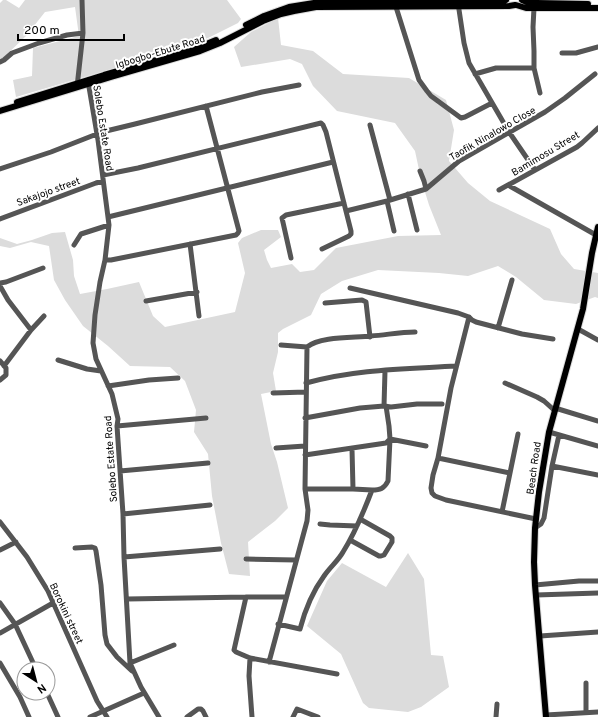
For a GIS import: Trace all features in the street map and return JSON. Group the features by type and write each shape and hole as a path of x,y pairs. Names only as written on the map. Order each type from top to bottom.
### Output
{"main road":[{"name":"Igbogbo-Ebute Road","path":"0,107 200,51 220,43 263,21 294,10 316,7 396,7 501,2 506,0"},
{"name":"Igbogbo-Ebute Road","path":"88,82 192,50 221,38 264,16 289,7 314,3 458,4 509,6 517,2"},
{"path":"517,2 537,4 551,2 598,4"},
{"path":"517,2 524,8 598,8"},
{"name":"Igbogbo-Ebute Road","path":"0,111 77,85"},
{"name":"Beach Road","path":"546,716 535,585 535,528 539,492 549,432 583,309 592,253 598,227"}],"street":[{"path":"77,85 83,33 82,0"},
{"path":"458,4 464,43 469,63 509,132 535,170"},
{"path":"396,7 419,80 431,96 461,118 492,103"},
{"path":"534,8 534,68 540,93"},
{"path":"0,62 12,53 40,43 66,35 83,33"},
{"path":"562,54 576,53 598,47"},
{"path":"475,74 496,68 534,68"},
{"name":"Taofik Ninalowo Close","path":"346,211 388,201 426,189 459,161 555,106 595,74"},
{"name":"Solebo Estate Road","path":"88,82 103,175 109,225 105,260 95,315 93,343 96,359 112,394 118,419 117,426 130,663 144,693 159,717"},
{"path":"0,169 51,152 96,134 262,92 299,85"},
{"path":"105,260 236,235 238,233 239,231 206,106"},
{"path":"103,175 138,168 321,123 326,132 351,231 349,236 322,249"},
{"path":"370,125 394,231"},
{"name":"Bamimosu Street","path":"499,190 577,147 598,128"},
{"path":"108,217 333,162"},
{"path":"420,171 426,189"},
{"name":"Sakajojo street","path":"0,218 103,181"},
{"path":"508,185 596,234"},
{"path":"408,194 417,230"},
{"path":"291,258 282,218 286,215 344,203"},
{"path":"74,246 81,234 109,225"},
{"path":"190,244 199,316"},
{"path":"0,283 42,268"},
{"path":"498,328 512,280"},
{"path":"0,286 8,300 31,330"},
{"path":"350,288 458,313 469,317 476,322 498,328 553,339"},
{"path":"146,301 196,292"},
{"path":"325,303 364,300 366,302 370,336"},
{"path":"4,366 31,330 44,316"},
{"path":"469,317 456,366 438,458 433,476 431,488 432,493 435,496 446,500 536,519"},
{"path":"578,329 598,340"},
{"path":"281,345 307,347 318,341 347,337 415,332"},
{"path":"268,662 307,521 308,510 305,489 307,347"},
{"path":"58,360 87,369 101,371"},
{"path":"0,361 6,368 6,375 0,380"},
{"path":"306,383 346,374 456,366"},
{"path":"305,489 353,488 380,490 386,484 388,481 390,439 385,406 385,371"},
{"path":"108,386 149,380 178,378"},
{"path":"505,383 537,397 555,409 598,421"},
{"path":"273,393 306,392"},
{"path":"306,418 360,408 417,404 442,404"},
{"path":"117,426 206,418"},
{"path":"549,432 598,446"},
{"path":"502,512 518,434"},
{"path":"535,528 541,524 544,518 552,466 559,435"},
{"path":"390,439 426,446"},
{"path":"306,455 386,443 390,439"},
{"path":"276,448 306,446"},
{"path":"352,448 353,488"},
{"path":"438,458 510,473"},
{"path":"120,471 208,463"},
{"path":"552,466 598,475"},
{"path":"278,624 300,629 310,600 316,588 341,555 350,540 372,490"},
{"path":"123,514 210,505"},
{"path":"350,540 378,556 384,555 392,542 392,538 390,536 360,519"},
{"name":"Borokini street","path":"0,522 27,557 48,592 97,701 107,717"},
{"path":"320,524 357,526"},
{"path":"0,550 16,542"},
{"path":"75,548 95,548 101,585 107,644 117,657 134,674"},
{"path":"124,557 220,549"},
{"path":"246,559 296,560"},
{"path":"535,585 579,580 598,581"},
{"path":"536,595 598,593"},
{"path":"246,597 234,650 236,652 250,658 268,662 337,674"},
{"path":"127,599 286,597"},
{"path":"0,603 15,624 32,661"},
{"path":"0,633 53,603"},
{"path":"540,636 598,632"},
{"path":"130,663 174,645"},
{"path":"250,658 249,676 252,717"},
{"path":"0,663 20,697 29,717"},
{"path":"586,684 586,712"},
{"path":"90,717 144,693"},
{"path":"51,701 58,717"},
{"path":"496,717 497,704"},
{"path":"187,717 198,709 201,709 206,717"},
{"path":"292,717 297,709 318,717"},
{"path":"546,716 598,712"}],"shaded area":[{"path":"3,0 6,0 19,8 25,0 227,0 241,19 238,23 208,38 135,62 16,97 13,80 32,76 33,48 79,36 75,7 45,12 26,36 0,61 0,3"},
{"path":"278,18 281,45 313,51 343,74 409,78 446,100 454,130 449,161 468,183 490,201 550,229 561,254 574,269 598,273 598,298 595,297 576,304 544,300 516,277 498,266 468,276 378,270 342,281 321,294 311,315 278,333 278,352 273,373 276,391 261,394 271,444 288,508 275,521 248,542 250,576 229,574 221,543 212,496 208,454 194,432 196,410 185,381 170,367 130,366 83,326 65,300 54,280 49,246 31,242 10,248 0,246 0,238 17,244 52,233 65,232 73,260 74,276 80,294 139,282 153,316 165,327 235,312 245,273 238,243 242,238 261,230 278,230 281,237 264,250 271,268 292,264 300,272 314,270 336,248 398,236 441,235 429,205 421,179 415,151 395,123 337,111 313,86 302,64 290,59 241,67 234,47 251,32"},
{"path":"408,553 424,579 431,655 443,656 449,687 421,707 408,712 369,708 363,703 341,654 307,626 327,581 342,563 386,587"}]}
